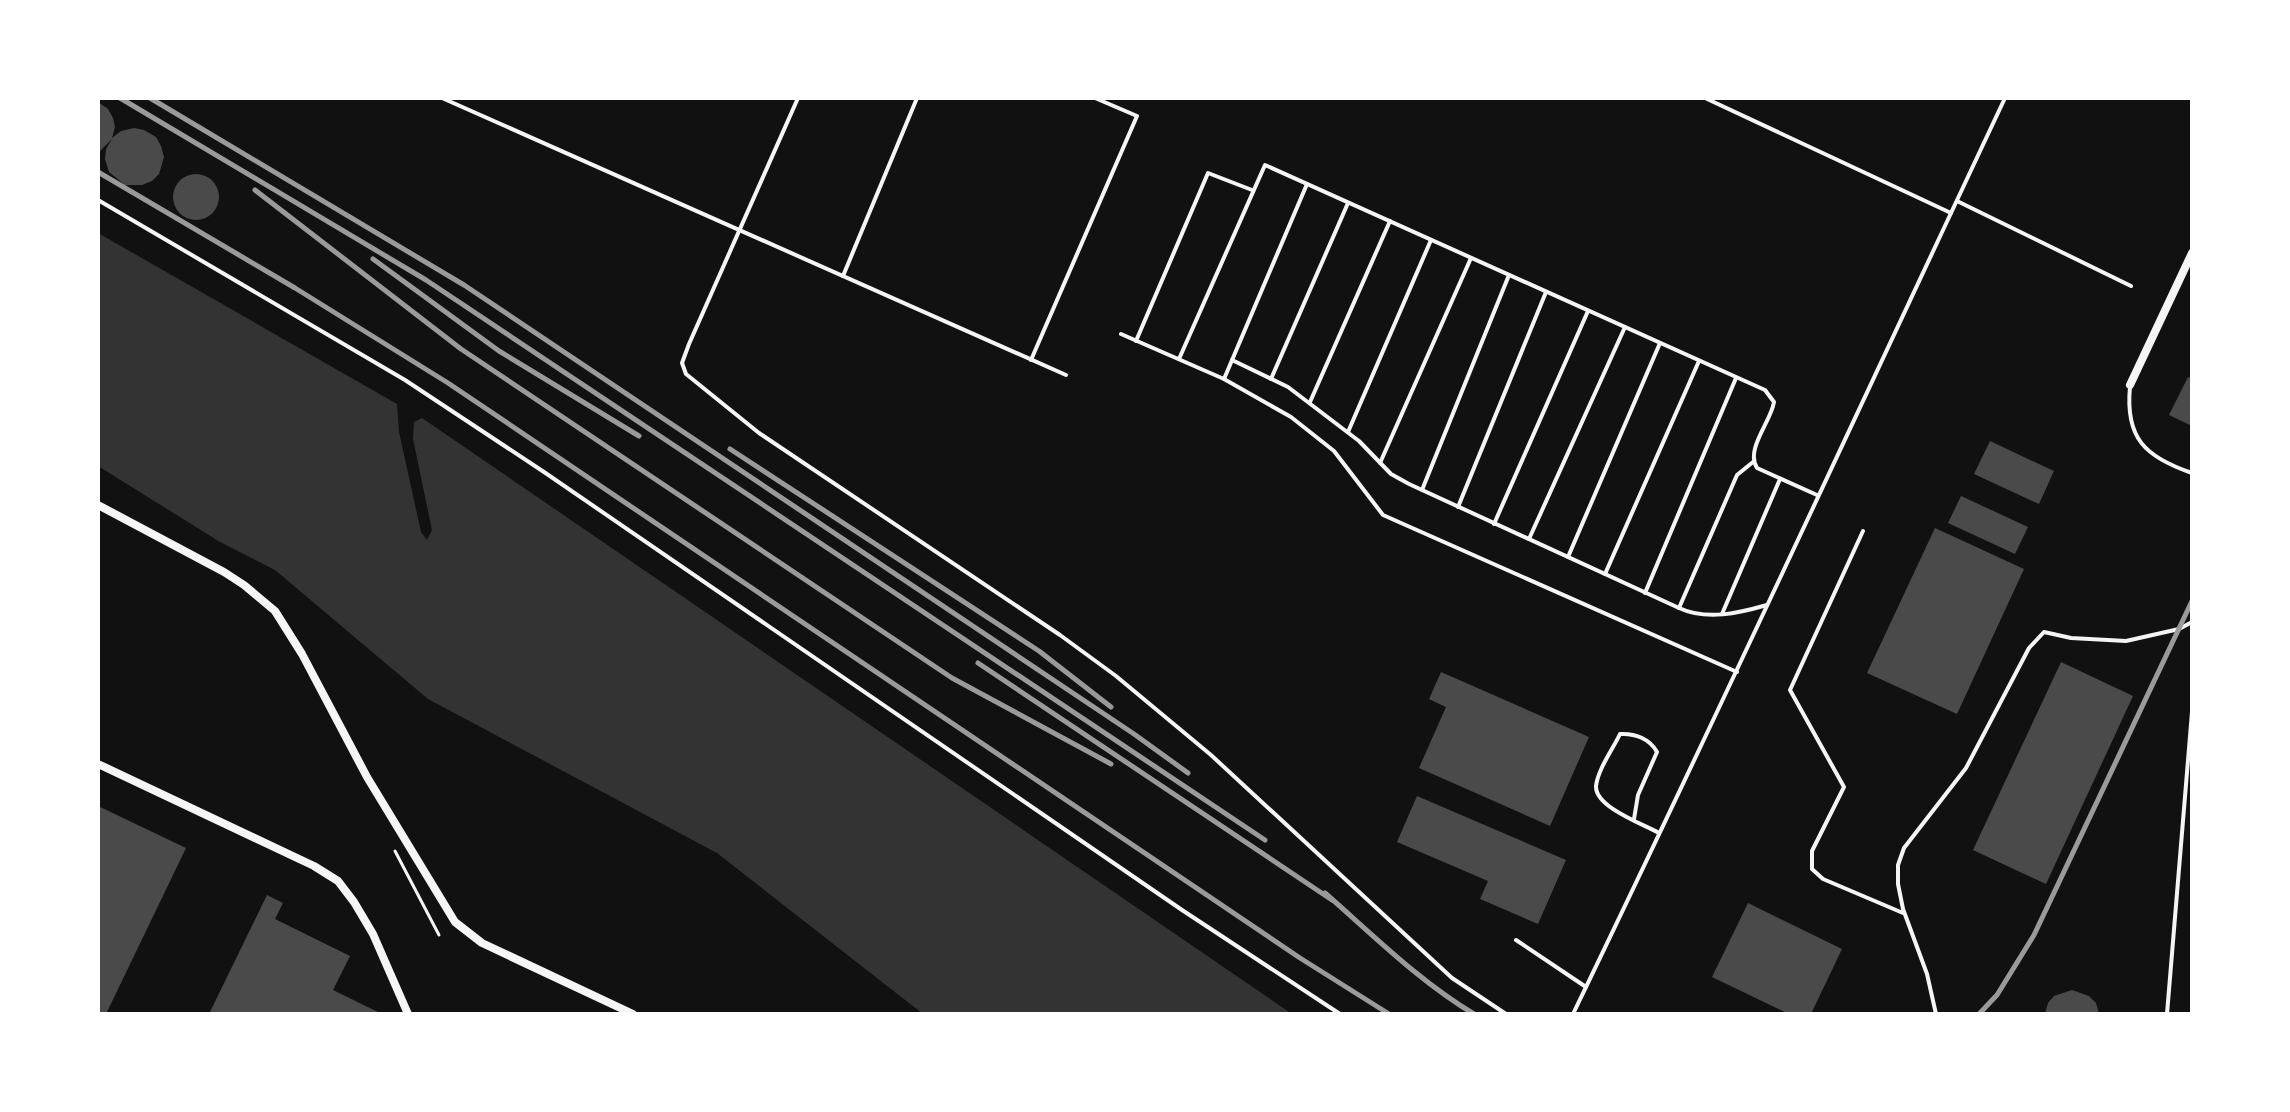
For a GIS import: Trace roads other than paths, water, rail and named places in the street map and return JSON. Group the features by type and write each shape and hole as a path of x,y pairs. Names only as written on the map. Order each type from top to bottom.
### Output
{"street":[{"path":"2130,385 2192,253"},
{"path":"98,505 224,572 275,611 302,654 367,777 455,922 482,943 633,1014"},
{"path":"98,764 314,866 338,881 373,934 408,1014"}],"lane":[{"path":"442,98 1066,375"},
{"path":"798,98 689,344 682,363 686,374 759,433 1116,676 1211,755 1452,978 1506,1014"},
{"path":"843,276 917,98"},
{"path":"1031,360 1137,116 1095,98"},
{"path":"1705,98 1951,213"},
{"path":"1573,1014 1737,672 2005,98"},
{"path":"1179,359 1265,165 1765,390 1774,402 1773,411 1754,452 1753,462 1757,468 1817,495"},
{"path":"1136,341 1208,173 1252,190"},
{"path":"1224,379 1307,184"},
{"path":"98,200 405,380 1182,910 1340,1014"},
{"path":"1957,201 2131,286"},
{"path":"1271,379 1348,203"},
{"path":"1309,403 1390,221"},
{"path":"1348,432 1431,240"},
{"path":"1380,463 1471,258"},
{"path":"1422,490 1509,275"},
{"path":"1458,507 1546,292"},
{"path":"1494,524 1588,311"},
{"path":"1529,539 1625,327"},
{"path":"1121,334 1224,379 1291,417 1334,451 1383,515 1737,672"},
{"path":"1568,557 1660,343"},
{"path":"1232,360 1271,379 1309,403 1348,432 1391,474 1494,524 1691,614 1735,614 1768,605"},
{"path":"1605,574 1699,361"},
{"path":"1645,593 1736,377"},
{"path":"2130,385 2127,411 2132,432 2151,453 2192,473"},
{"path":"1679,608 1737,475 1753,462"},
{"path":"1722,614 1780,479"},
{"path":"1863,531 1790,690 1844,787 1812,851 1812,869 1823,879 1905,914"},
{"path":"1936,1014 1927,974 1905,914 1898,884 1898,865 1904,848 1966,768 2029,648 2044,632 2071,638 2126,641 2179,629 2192,622"},
{"path":"2167,1014 2192,712"},
{"path":"1634,819 1638,795 1657,752 1652,744 1631,733 1620,734 1596,783 1597,793 1607,806 1659,833"},
{"path":"1516,940 1586,987"}],"railway":[{"path":"120,98 426,280 1265,840"},
{"path":"150,98 464,285 1188,773"},
{"path":"98,172 448,383 1300,958 1389,1014"},
{"path":"255,190 461,349 952,678 1111,764"},
{"path":"373,259 499,351 639,436"},
{"path":"730,449 1039,651 1111,707"},
{"path":"1979,1014 1997,995 2034,935 2192,601"},
{"path":"978,663 1332,900"},
{"path":"1325,893 1415,972 1474,1014"}]}
